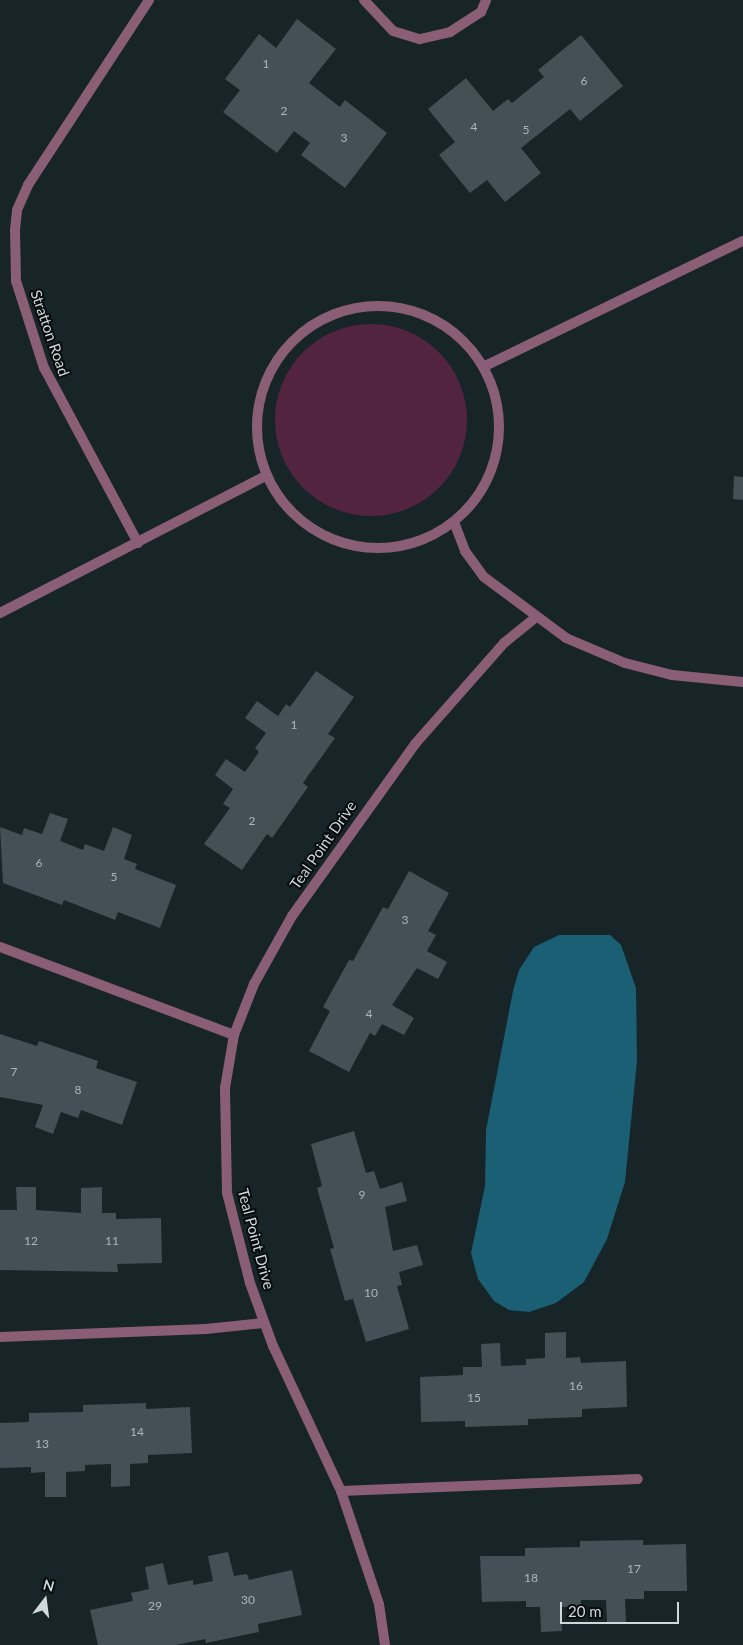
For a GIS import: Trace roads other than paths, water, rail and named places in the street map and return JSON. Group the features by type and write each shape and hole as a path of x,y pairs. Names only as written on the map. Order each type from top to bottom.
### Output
{"street":[{"name":"Stratton Road","path":"138,543 44,368 16,281 15,230 17,210 28,185 149,0"},
{"path":"364,0 394,32 420,39 450,32 467,22 481,12 486,0"},
{"path":"485,366 743,241"},
{"path":"383,305 423,313 458,335 485,366 498,400 500,436 493,470 475,502 454,522 429,538 402,546 361,547 322,535 295,515 266,476 256,436 260,395 277,358 313,324 342,310 383,305"},
{"path":"0,613 266,476"},
{"path":"454,522 465,551 484,577 535,618 566,638 626,662 672,675 743,682"},
{"name":"Teal Point Drive","path":"385,1645 379,1604 341,1491 264,1323 227,1193 224,1112 234,1035 272,948 377,793 484,666 535,618"},
{"path":"0,947 234,1035"},
{"path":"0,1338 189,1330 264,1323"},
{"path":"341,1491 638,1480"}],"water":[{"path":"559,935 610,935 621,945 636,988 637,1061 625,1182 607,1239 584,1282 556,1303 529,1312 509,1310 494,1301 478,1279 471,1253 485,1186 486,1130 513,991 519,970 534,947"}]}
